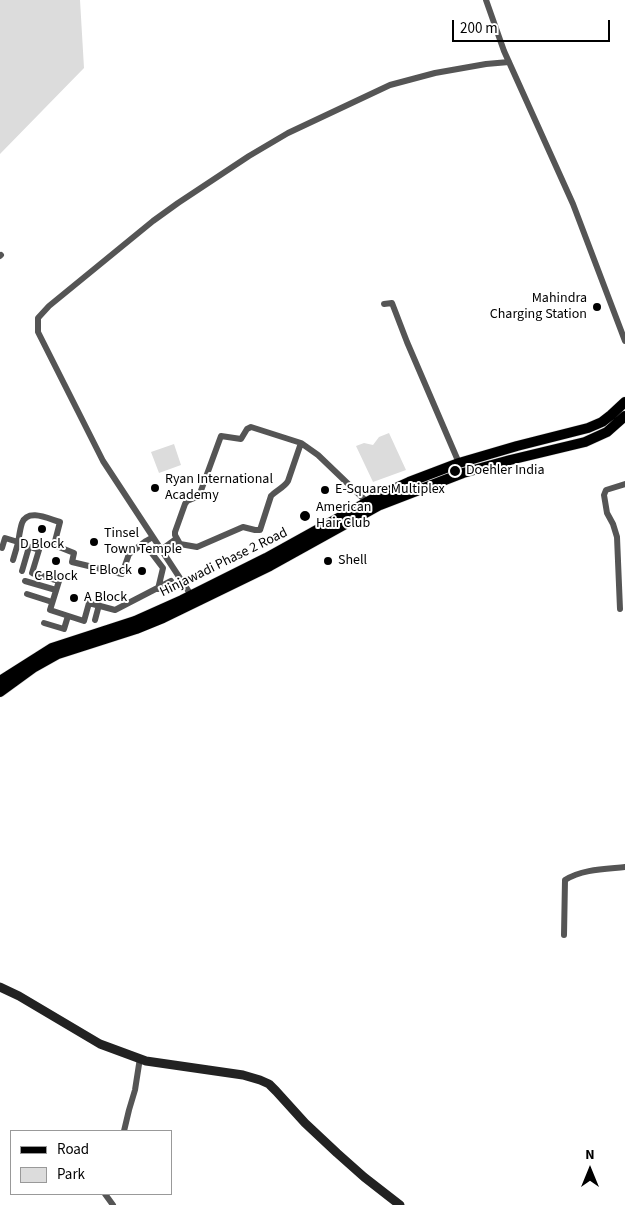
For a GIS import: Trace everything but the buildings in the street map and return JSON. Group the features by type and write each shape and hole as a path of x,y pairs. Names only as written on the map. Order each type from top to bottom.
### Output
{"main road":[{"name":"Hinjawadi Phase 2 Road","path":"0,682 52,648 135,621 193,599 270,566 380,506 461,468 510,448 588,428 611,416 625,402"},
{"name":"Hinjawadi Phase 2 Road","path":"0,692 33,668 58,654 136,629 163,618 193,599 367,502 409,482 461,468 510,460 585,442 607,432 625,416"}],"street":[{"path":"486,0 509,62 573,204 625,341"},
{"path":"193,599 103,461 38,332 38,318 153,221 288,133 390,85 435,73 509,62"},
{"path":"384,304 392,303 461,468"},
{"path":"301,444 288,481 271,496 260,530 243,527 197,547 182,545 178,541 175,532 185,504 200,494 221,436 242,439 247,429 251,427 301,444 318,454 367,502"},
{"path":"620,609 617,536 607,512 604,495 606,490 625,484"},
{"path":"13,560 22,523 26,517 33,514 60,522 54,545 74,553 72,562 122,574 129,554 153,537"},
{"path":"2,548 5,538 39,550 32,573 59,581 50,610 84,621 89,603 115,610 172,582 144,543"},
{"path":"162,552 178,541"},
{"path":"22,571 29,547"},
{"path":"158,589 163,568"},
{"path":"25,581 56,590"},
{"path":"27,594 52,602"},
{"path":"95,620 99,605"},
{"path":"44,623 64,629 68,616"},
{"path":"564,936 566,880 572,876 603,869 625,868"},
{"path":"0,987 28,1001 100,1044 156,1062 243,1075 268,1084 276,1090 305,1123 344,1159 400,1205"},
{"path":"124,1130 135,1090 140,1058"}],"green space":[{"path":"0,0 80,0 84,68 0,154"},
{"path":"389,433 406,470 373,482 356,446 364,443 373,445 379,437"},
{"path":"174,444 181,465 159,473 151,452"}],"place":[{"name":"Mahindra Charging Station","path":"597,307"},
{"name":"Doehler India","path":"455,471"},
{"name":"Ryan International Academy","path":"155,488"},
{"name":"E-Square Multiplex","path":"325,490"},
{"name":"American Hair Club","path":"305,516"},
{"name":"D Block","path":"42,529"},
{"name":"Tinsel Town Temple","path":"94,542"},
{"name":"C Block","path":"56,561"},
{"name":"Shell","path":"328,561"},
{"name":"E Block","path":"142,571"},
{"name":"A Block","path":"74,598"}]}
